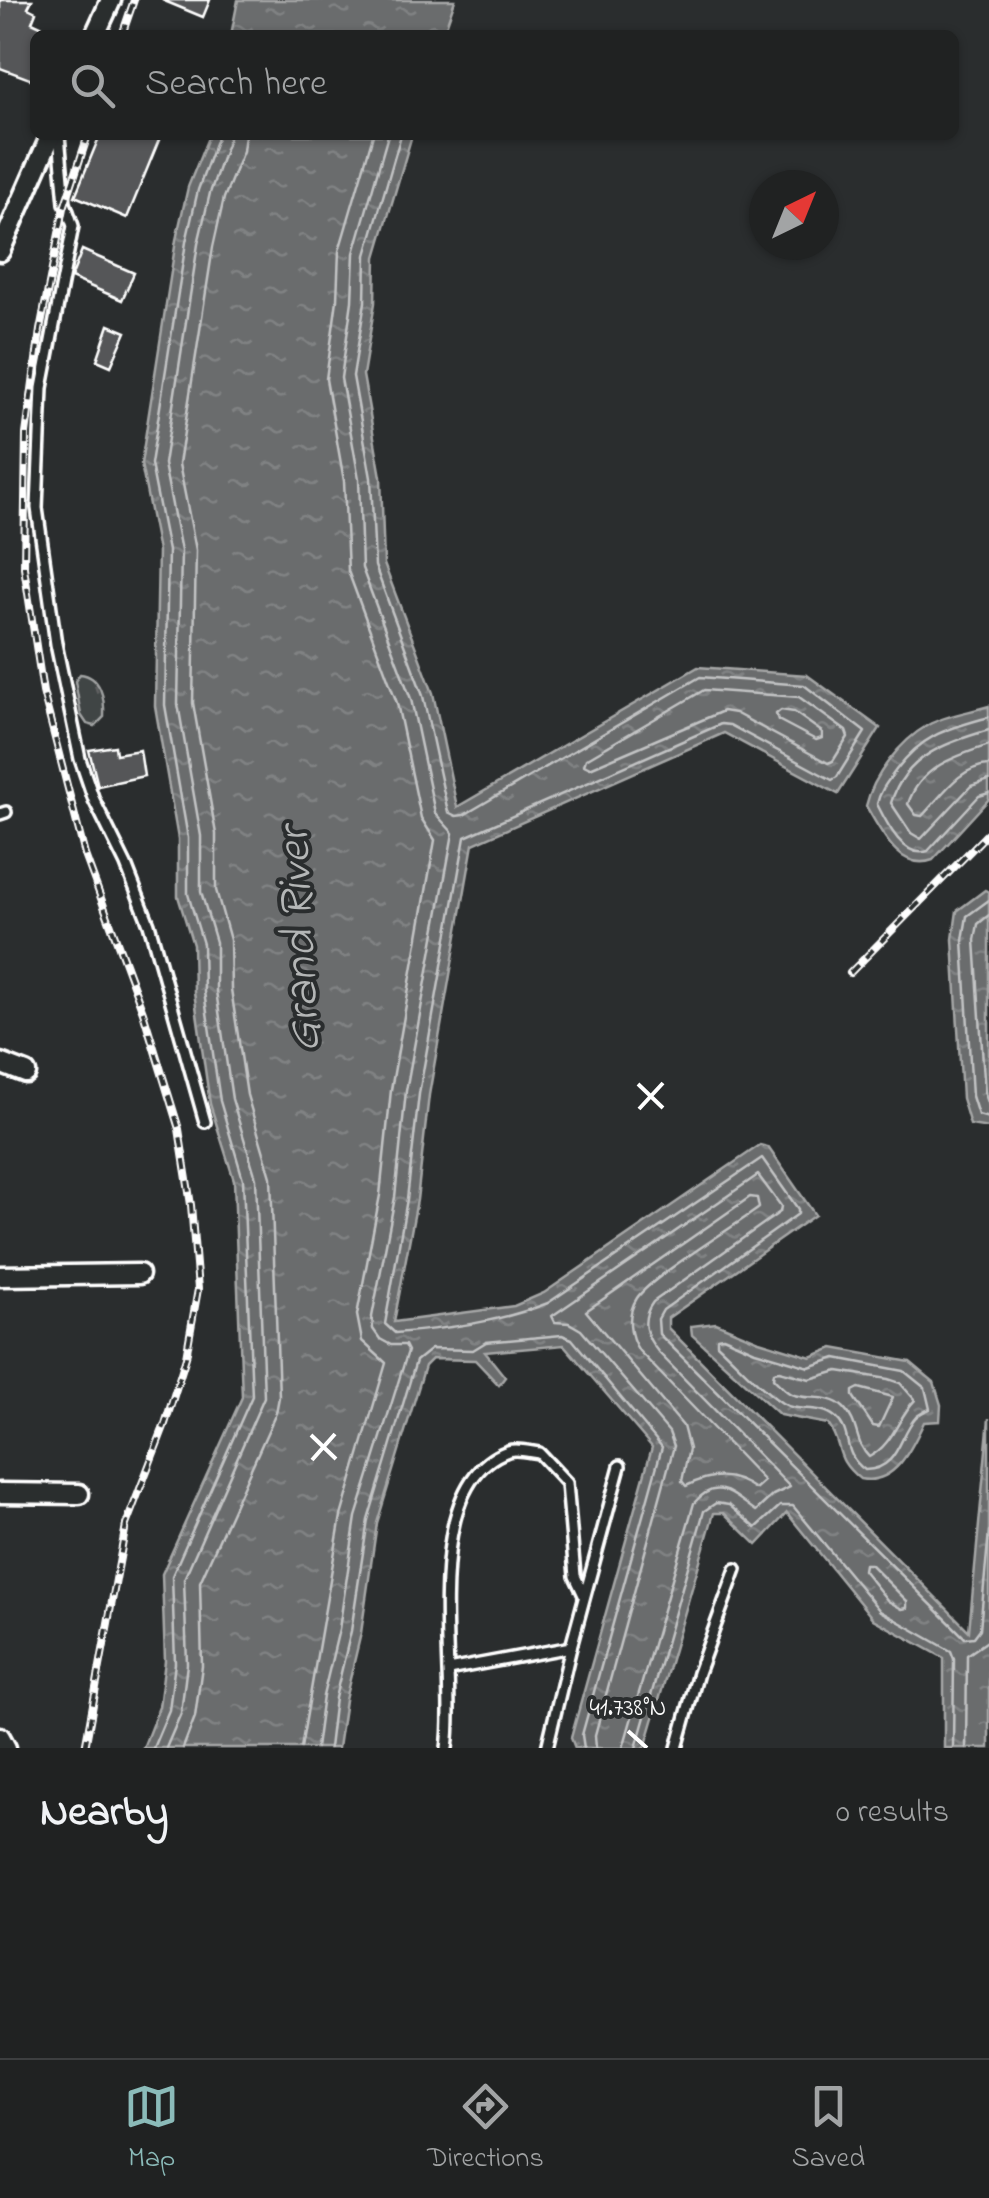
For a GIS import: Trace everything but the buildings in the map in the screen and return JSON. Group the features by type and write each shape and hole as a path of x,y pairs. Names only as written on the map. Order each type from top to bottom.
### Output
{"street":[{"path":"97,30 106,2"},
{"path":"0,251 49,140"},
{"path":"0,1063 26,1073"},
{"path":"0,1276 140,1274"},
{"path":"0,1493 79,1494"},
{"path":"0,1736 6,1748"}],"lane":[{"path":"60,140 66,202 73,226 42,388 37,508 53,626 80,758 94,800 149,924 205,1122"},
{"path":"448,1748 448,1544 468,1483 488,1463 511,1450 539,1452 567,1483 575,1576 584,1595"},
{"path":"547,1748 570,1646 620,1466"},
{"path":"678,1748 698,1673 736,1569"},
{"path":"448,1670 570,1646"}],"green space":[{"path":"80,674 97,683 102,696 104,717 95,726 87,724 81,715 75,681"}],"water":[{"path":"238,0 455,0 445,30 232,30"},
{"name":"Grand River","path":"207,140 411,140 376,257 375,303 363,375 381,477 384,564 433,693 457,807 698,667 807,675 880,728 838,794 724,733 473,844 394,1322 514,1306 544,1293 760,1145 768,1147 815,1215 668,1318 668,1328 969,1631 989,1418 989,1748 944,1748 944,1658 873,1619 787,1513 757,1545 724,1513 714,1513 645,1748 575,1748 571,1738 652,1447 564,1345 485,1352 505,1377 499,1385 475,1360 432,1359 425,1366 377,1523 361,1633 338,1748 143,1748 159,1707 165,1661 162,1574 242,1397 234,1180 210,1104 194,992 193,945 178,896 178,839 155,706 158,551 141,464 188,187"},
{"path":"989,706 989,799 933,860 910,860 892,847 866,806 881,771 898,750 928,725"},
{"path":"985,890 989,892 989,1128 970,1125 962,1098 953,939 957,911"},
{"path":"716,1323 811,1357 833,1348 910,1362 934,1382 941,1405 940,1421 924,1422 908,1453 892,1471 872,1480 860,1479 842,1458 828,1424 780,1415 692,1335 691,1326"}],"railway":[{"path":"124,30 134,0"},
{"path":"85,1748 126,1525 186,1357 198,1289 179,1129 143,1012 85,855 43,692 24,567 26,434 40,330 64,208 86,140"},
{"path":"850,973 989,832"}]}
